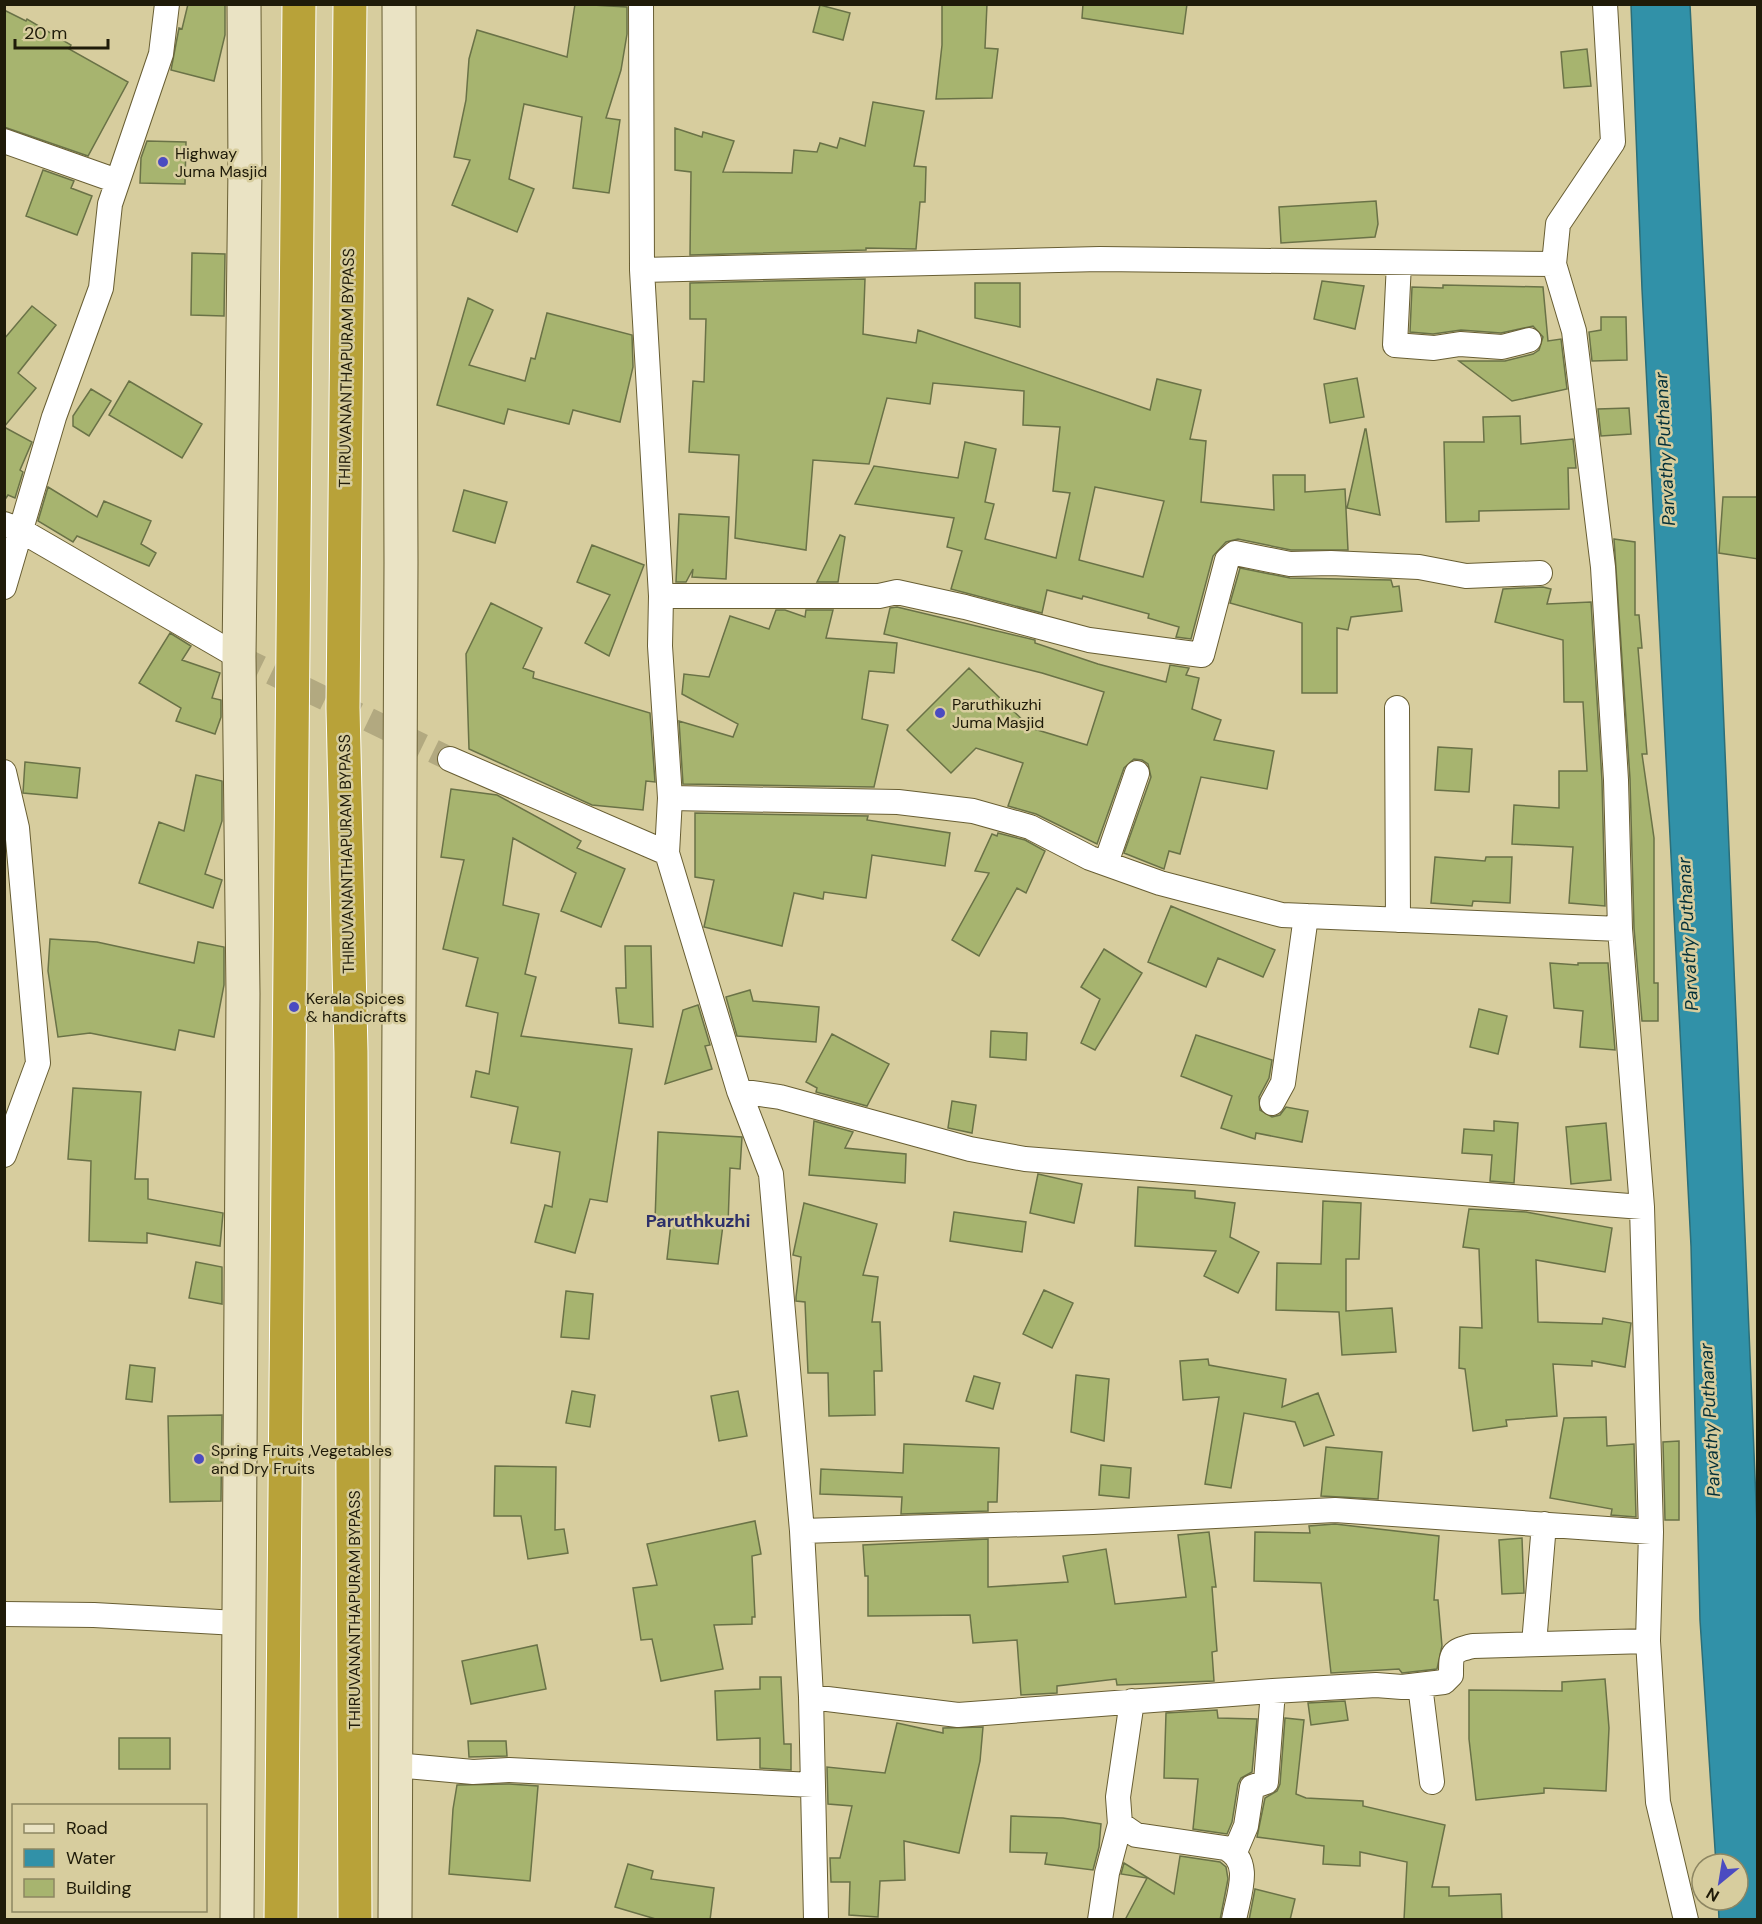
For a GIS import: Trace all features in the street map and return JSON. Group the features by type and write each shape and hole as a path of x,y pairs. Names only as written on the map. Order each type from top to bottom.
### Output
{"highway":[{"path":"281,1920 299,4"},
{"name":"THIRUVANANTHAPURAM BYPASS","path":"350,4 343,708 351,1064 355,1920"}],"street":[{"path":"4,587 12,527 101,288 110,204 161,54 168,4"},
{"path":"237,1920 237,1623 243,1005 239,657 245,168 244,4"},
{"path":"395,1920 401,561 399,4"},
{"path":"641,4 642,270 661,596 660,646 670,798 667,853 739,1091 771,1174 802,1531 811,1697 816,1920"},
{"path":"1605,4 1613,142 1558,224 1554,264 1574,331 1603,567 1616,780 1620,929 1642,1207 1651,1532 1648,1641 1658,1802 1686,1920"},
{"path":"4,141 117,181"},
{"path":"642,270 1100,260 1554,264"},
{"path":"1399,263 1395,345 1434,348 1460,344 1502,347 1529,340"},
{"path":"12,527 239,657"},
{"path":"661,596 879,596 897,592 1089,640 1202,655 1227,560 1235,553 1290,564 1331,562 1419,567 1466,576 1540,573"},
{"path":"1397,708 1398,920"},
{"path":"450,759 667,853"},
{"path":"4,772 17,828 38,1063 4,1155"},
{"path":"1106,863 1137,773"},
{"path":"670,798 898,802 973,811 1029,827 1106,863 1160,883 1270,912 1306,916 1620,929"},
{"path":"1272,1103 1283,1083 1306,916"},
{"path":"739,1091 780,1097 970,1149 1025,1159 1642,1207"},
{"path":"802,1531 1093,1522 1335,1510 1651,1532"},
{"path":"1534,1644 1544,1524"},
{"path":"4,1614 94,1615 237,1623"},
{"path":"811,1697 957,1715 1273,1691 1420,1685 1444,1682 1451,1675 1451,1657 1456,1650 1473,1646 1648,1641"},
{"path":"1420,1685 1432,1782"},
{"path":"1235,1852 1246,1826 1252,1787 1266,1782 1273,1691"},
{"path":"1100,1920 1107,1873 1120,1824 1118,1797 1132,1701"},
{"path":"395,1765 473,1772 510,1770 813,1785"},
{"path":"1120,1824 1136,1834 1225,1848 1235,1852 1241,1862 1242,1875 1234,1920"}],"water":[{"name":"Parvathy Puthanar","path":"1631,5 1690,5 1711,413 1757,1525 1757,1919 1719,1919 1719,1912 1750,1912 1750,1852 1715,1852 1700,1620 1691,1246 1642,289"}],"building":[{"path":"188,4 225,4 225,35 214,81 171,70 179,28 182,29"},
{"path":"575,4 627,7 627,34 621,70 606,118 620,120 609,193 573,188 582,117 524,104 509,179 534,189 517,232 452,205 470,160 454,157 466,100 469,59 477,30 567,57"},
{"path":"942,4 987,4 985,48 998,49 992,98 936,99 942,45"},
{"path":"1083,4 1187,4 1183,34 1082,18"},
{"path":"820,5 850,13 843,40 813,32"},
{"path":"4,10 26,21 27,19 71,45 69,49 128,82 88,156 4,127"},
{"path":"1587,49 1591,86 1564,88 1561,52"},
{"path":"873,102 924,111 914,166 926,167 925,202 920,202 916,249 866,248 866,250 690,255 691,172 675,170 675,128 702,137 703,132 734,141 723,172 792,173 794,150 817,152 820,143 837,148 840,138 865,146"},
{"name":"Highway Juma Masjid","path":"147,141 186,142 185,184 140,183 141,158"},
{"path":"43,170 74,181 71,188 92,196 77,235 26,216"},
{"path":"1376,201 1378,224 1375,237 1281,243 1279,207"},
{"path":"192,253 225,254 224,316 191,315"},
{"path":"865,279 863,334 916,343 918,330 1150,410 1157,379 1201,390 1190,439 1206,441 1201,502 1274,510 1273,475 1305,475 1305,492 1345,489 1348,550 1291,550 1238,539 1226,542 1213,556 1191,639 1176,637 1179,627 1148,618 1149,614 1083,596 1082,599 1047,590 1042,613 951,589 962,551 947,547 954,518 855,504 874,466 958,478 965,442 996,449 985,502 994,504 985,539 1056,558 1070,493 1053,491 1060,427 1023,425 1024,391 933,383 930,404 887,398 869,464 813,460 806,550 735,538 739,455 689,452 693,381 704,382 706,319 690,319 690,283","holes":["1095,487 1164,501 1143,577 1079,560"]},
{"path":"1322,281 1364,286 1355,329 1314,319"},
{"path":"975,283 1020,283 1020,327 975,318"},
{"path":"1443,285 1543,287 1548,341 1561,339 1567,389 1512,401 1459,361 1505,361 1533,354 1539,350 1543,337 1533,326 1501,333 1461,330 1433,334 1410,332 1412,287 1443,288"},
{"path":"468,298 493,310 469,365 525,381 531,358 535,359 547,313 632,335 633,367 620,422 573,410 569,424 508,409 504,424 437,405"},
{"path":"32,306 56,325 18,373 36,388 4,427 4,339"},
{"path":"1601,317 1626,317 1627,360 1592,361 1589,332 1601,330"},
{"path":"1357,378 1364,417 1330,423 1324,384"},
{"path":"129,381 202,424 182,458 109,415"},
{"path":"91,389 111,401 89,436 73,426 73,416"},
{"path":"1629,408 1631,434 1601,436 1598,409"},
{"path":"1520,416 1521,444 1573,439 1576,468 1568,468 1569,509 1479,511 1479,521 1446,522 1444,442 1484,442 1483,417"},
{"path":"4,427 32,442 20,470 23,472 15,498 8,495 4,501"},
{"path":"1366,429 1380,515 1347,508"},
{"path":"48,487 97,517 104,501 151,521 141,544 156,553 149,566 77,536 73,542 38,521"},
{"path":"464,490 507,502 495,543 453,531"},
{"path":"1723,497 1758,497 1758,559 1719,553"},
{"path":"679,514 729,517 726,579 692,577 693,569 686,582 676,582"},
{"path":"840,535 845,537 838,582 817,582"},
{"path":"1614,539 1635,542 1635,615 1639,615 1642,648 1638,648 1647,754 1642,754 1654,838 1654,983 1658,983 1658,1021 1642,1021 1634,928 1630,779"},
{"path":"592,545 644,565 609,656 585,643 610,595 577,582"},
{"path":"1240,568 1290,578 1391,580 1393,587 1399,586 1402,611 1351,617 1348,630 1337,628 1337,693 1302,693 1302,623 1230,603"},
{"path":"1543,587 1551,589 1547,604 1591,602 1602,781 1605,906 1569,903 1573,847 1512,844 1514,805 1559,808 1559,771 1587,771 1583,702 1564,702 1563,640 1495,622 1503,589"},
{"path":"491,603 542,628 523,668 534,672 533,678 650,713 655,782 646,781 643,810 592,805 469,749 466,654"},
{"path":"897,607 1035,640 1035,643 1098,664 1166,682 1170,665 1189,668 1186,675 1199,678 1192,709 1221,720 1214,740 1274,751 1267,789 1201,777 1180,854 1169,851 1164,869 1124,853 1151,777 1148,764 1142,760 1134,759 1124,768 1097,844 1036,814 1008,806 1023,763 976,748 951,773 907,730 969,668 1031,728 1087,745 1104,692 1042,673 884,634 890,608"},
{"path":"776,610 785,610 805,617 806,610 833,610 826,638 897,643 894,673 869,671 862,719 888,725 874,787 683,784 679,721 733,737 738,724 682,694 684,674 709,677 730,616 769,629"},
{"path":"170,633 191,646 182,660 220,673 212,698 221,700 221,717 215,734 176,721 181,708 139,683"},
{"path":"1438,747 1472,749 1469,792 1435,790"},
{"path":"25,762 80,768 77,798 23,793"},
{"path":"196,775 222,781 222,821 205,874 222,880 213,908 139,883 159,822 184,831"},
{"path":"451,789 497,795 581,841 577,848 625,869 601,927 561,911 576,873 513,838 503,905 539,914 525,974 536,977 521,1036 632,1049 607,1202 590,1199 575,1253 535,1242 545,1205 552,1207 560,1152 511,1143 518,1107 471,1097 476,1071 489,1074 498,1013 466,1006 478,958 443,949 464,860 441,857"},
{"path":"695,813 868,816 867,820 950,833 945,866 872,855 866,898 824,892 823,899 794,893 782,946 704,927 714,880 695,877"},
{"path":"998,833 1025,840 1045,851 1026,893 1017,888 979,956 952,940 989,873 975,871 992,834 997,836"},
{"path":"1435,857 1485,861 1486,857 1512,857 1510,903 1473,901 1472,906 1431,903"},
{"path":"1171,906 1275,950 1263,977 1218,958 1206,987 1148,962"},
{"path":"50,939 97,942 194,963 198,942 224,947 224,985 214,1037 179,1030 175,1050 90,1033 58,1037 48,971"},
{"path":"625,946 651,946 653,1027 619,1023 616,988 626,988"},
{"path":"1104,949 1142,973 1095,1050 1081,1043 1100,999 1081,987"},
{"path":"1550,963 1578,965 1578,963 1608,963 1615,1050 1580,1047 1583,1011 1554,1008"},
{"path":"750,990 753,1001 819,1007 816,1042 737,1036 726,997"},
{"path":"698,1005 710,1045 705,1046 712,1069 665,1084 683,1010"},
{"path":"1479,1009 1507,1016 1498,1054 1470,1047"},
{"path":"991,1031 1027,1033 1026,1060 990,1057"},
{"path":"832,1034 889,1064 867,1106 816,1092 817,1088 806,1082"},
{"path":"1196,1035 1272,1060 1269,1078 1259,1097 1260,1110 1272,1117 1280,1115 1286,1107 1308,1111 1302,1142 1256,1133 1255,1139 1221,1128 1232,1096 1181,1076"},
{"path":"73,1088 141,1092 135,1179 148,1179 148,1199 223,1213 220,1246 147,1233 147,1243 89,1241 91,1161 68,1159"},
{"path":"952,1101 976,1105 972,1133 948,1128"},
{"path":"814,1121 853,1132 845,1148 906,1154 905,1183 809,1175"},
{"path":"1494,1121 1518,1123 1514,1183 1490,1181 1492,1155 1462,1153 1464,1129 1494,1131"},
{"path":"1606,1123 1611,1180 1571,1184 1566,1127"},
{"path":"658,1132 742,1137 740,1169 730,1168 728,1225 723,1225 718,1264 667,1259 671,1223 655,1221"},
{"path":"1038,1174 1082,1184 1074,1223 1030,1213"},
{"path":"1138,1187 1195,1191 1195,1198 1235,1203 1230,1237 1259,1252 1238,1293 1204,1276 1216,1251 1135,1246"},
{"path":"1323,1201 1361,1203 1359,1259 1346,1259 1346,1311 1392,1308 1396,1352 1342,1355 1339,1312 1276,1310 1277,1263 1321,1264"},
{"path":"804,1203 877,1224 863,1275 878,1277 872,1322 880,1322 882,1371 874,1371 875,1415 829,1416 828,1373 808,1373 805,1302 796,1301 801,1257 793,1255"},
{"path":"1469,1209 1526,1212 1612,1228 1605,1272 1536,1260 1538,1322 1602,1324 1603,1318 1631,1323 1625,1367 1592,1361 1592,1366 1553,1364 1557,1416 1506,1420 1507,1426 1473,1431 1465,1369 1459,1368 1460,1327 1482,1328 1479,1249 1463,1247"},
{"path":"954,1212 1026,1222 1022,1252 950,1241"},
{"path":"196,1262 222,1267 222,1304 189,1298"},
{"path":"1044,1290 1073,1303 1052,1348 1023,1334"},
{"path":"566,1291 593,1294 589,1339 561,1337"},
{"path":"1208,1359 1209,1365 1286,1379 1282,1407 1318,1393 1334,1435 1304,1446 1295,1422 1244,1413 1231,1488 1205,1484 1219,1397 1183,1400 1180,1361"},
{"path":"130,1365 155,1368 152,1402 126,1399"},
{"path":"1076,1375 1109,1379 1104,1441 1071,1432"},
{"path":"974,1376 1000,1383 993,1409 966,1401"},
{"path":"572,1391 595,1395 590,1427 566,1423"},
{"path":"738,1391 747,1436 719,1441 711,1396"},
{"name":"Spring Fruits ,Vegetables and Dry Fruits","path":"222,1415 221,1501 170,1502 168,1416"},
{"path":"1606,1417 1607,1446 1634,1444 1636,1517 1611,1515 1612,1509 1550,1498 1564,1418"},
{"path":"1679,1441 1679,1520 1665,1520 1663,1442"},
{"path":"904,1444 999,1448 997,1502 988,1502 988,1511 901,1514 902,1497 820,1494 821,1469 903,1473"},
{"path":"1326,1447 1382,1452 1378,1499 1321,1496"},
{"path":"1101,1465 1131,1468 1129,1498 1099,1495"},
{"path":"495,1466 556,1467 555,1530 564,1529 568,1553 528,1559 521,1516 494,1516"},
{"path":"755,1521 761,1554 752,1556 755,1617 752,1617 752,1624 714,1625 723,1669 661,1681 652,1639 641,1640 633,1588 657,1585 647,1544"},
{"path":"1335,1524 1439,1536 1434,1600 1438,1600 1442,1646 1437,1669 1402,1673 1399,1669 1331,1673 1321,1583 1254,1581 1255,1532 1310,1533 1309,1526"},
{"path":"1209,1532 1216,1587 1212,1587 1217,1651 1212,1652 1214,1681 1117,1685 1116,1679 1057,1686 1057,1693 1021,1695 1017,1640 973,1643 970,1615 868,1616 868,1576 865,1576 863,1545 988,1539 988,1587 1068,1582 1063,1556 1106,1549 1115,1604 1186,1597 1178,1535"},
{"path":"1522,1538 1524,1593 1502,1594 1499,1540"},
{"path":"537,1645 546,1689 471,1704 462,1661"},
{"path":"760,1677 781,1677 784,1744 791,1744 791,1770 760,1768 760,1738 717,1740 715,1691 760,1689"},
{"path":"1605,1679 1609,1728 1606,1791 1544,1788 1544,1793 1476,1800 1469,1739 1469,1690 1562,1691 1562,1682"},
{"path":"1345,1701 1348,1720 1311,1725 1308,1703"},
{"path":"1217,1710 1218,1718 1257,1719 1252,1772 1241,1778 1238,1784 1232,1822 1227,1834 1193,1829 1198,1779 1164,1778 1166,1713"},
{"path":"1285,1718 1304,1720 1296,1794 1306,1798 1363,1801 1363,1806 1445,1825 1432,1887 1449,1887 1449,1896 1501,1894 1502,1920 1404,1920 1407,1862 1360,1852 1360,1866 1323,1864 1324,1846 1257,1837 1265,1798 1277,1791 1280,1784"},
{"path":"897,1723 943,1733 943,1728 983,1727 980,1761 959,1853 904,1841 905,1880 880,1881 878,1917 849,1915 850,1882 831,1882 830,1858 840,1858 852,1806 828,1804 827,1767 885,1773"},
{"path":"119,1738 170,1738 170,1769 119,1769"},
{"path":"468,1741 506,1741 507,1756 469,1757"},
{"path":"457,1785 538,1786 530,1881 449,1874 453,1809"},
{"path":"1011,1816 1063,1818 1101,1824 1099,1847 1093,1870 1045,1864 1047,1853 1010,1852"},
{"path":"1180,1856 1220,1862 1226,1867 1228,1879 1220,1920 1125,1920 1147,1878 1121,1874 1124,1863 1174,1894"},
{"path":"628,1864 653,1871 651,1879 714,1888 710,1920 659,1920 615,1907"},
{"path":"1255,1889 1295,1899 1290,1920 1249,1920"}],"tunnel":[{"path":"239,657 450,759"}],"place":[{"name":"Highway Juma Masjid","path":"163,162"},
{"name":"Paruthikuzhi Juma Masjid","path":"940,713"},
{"name":"Kerala Spices & handicrafts","path":"294,1007"},
{"name":"Spring Fruits ,Vegetables and Dry Fruits","path":"199,1459"}],"district":[{"name":"Paruthkuzhi","path":"698,1221"}]}
